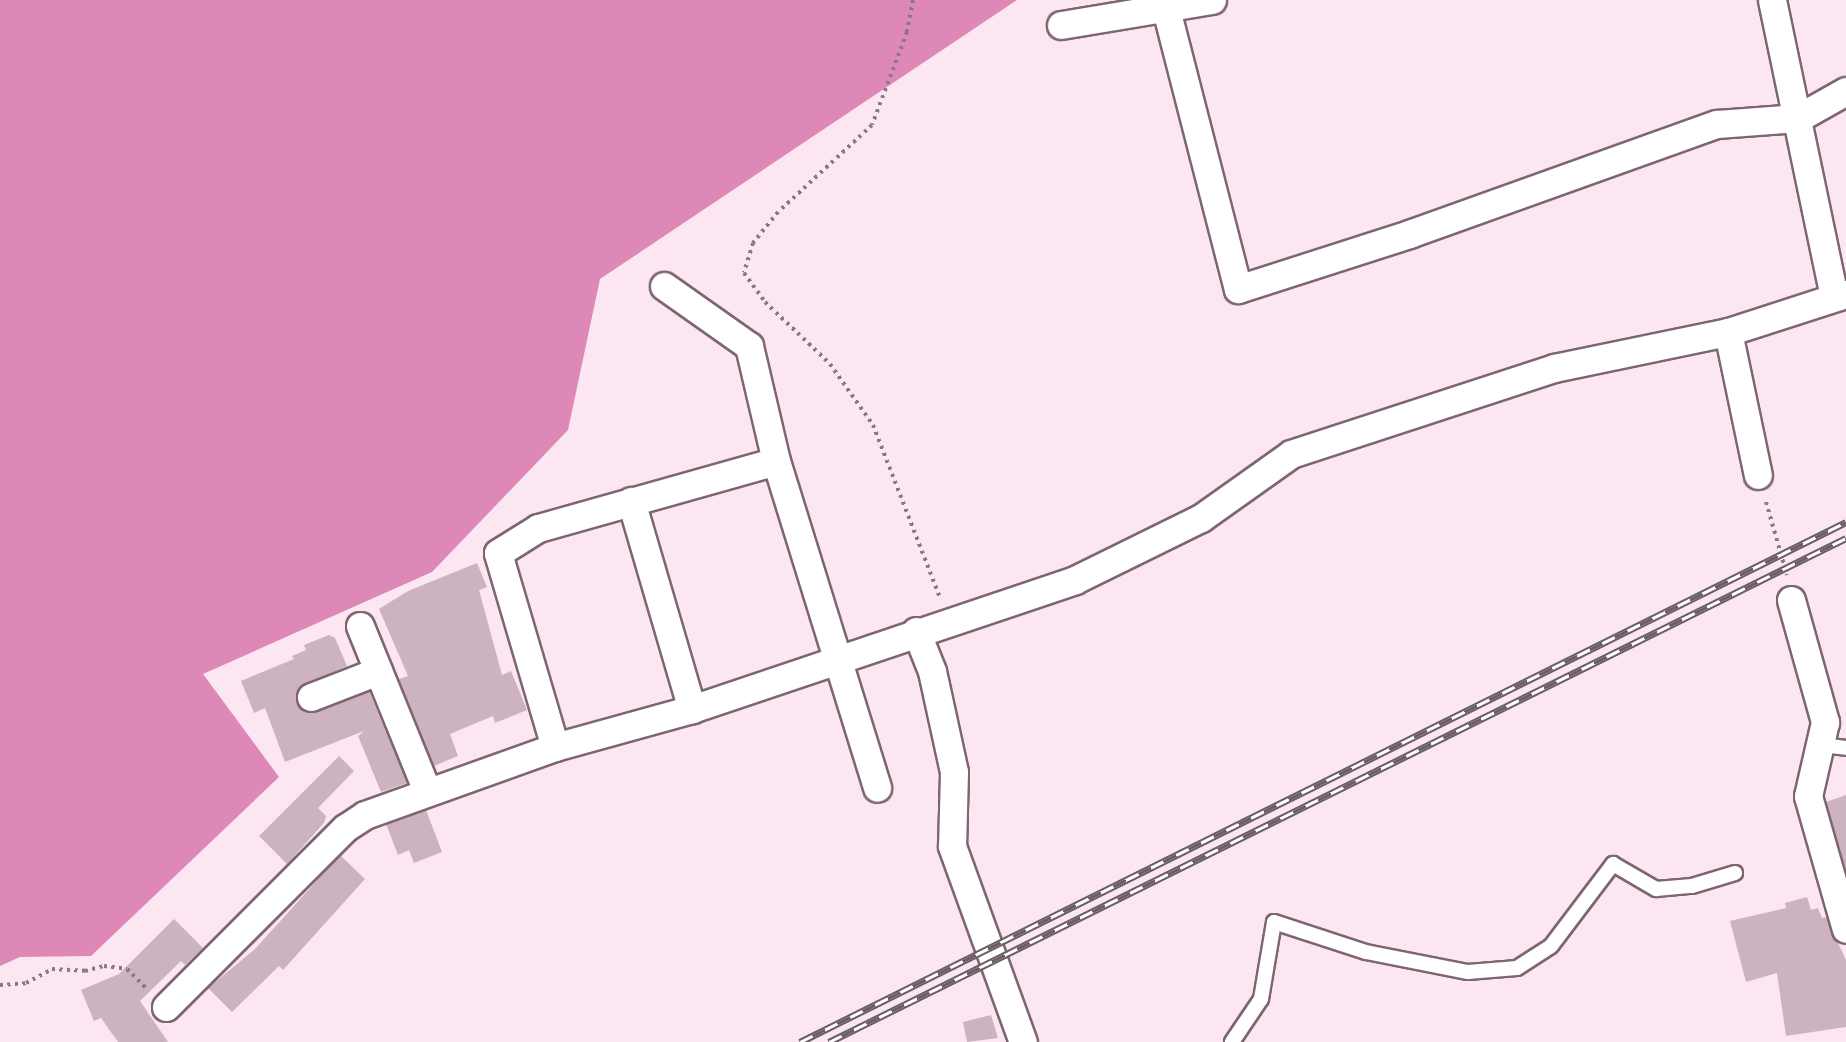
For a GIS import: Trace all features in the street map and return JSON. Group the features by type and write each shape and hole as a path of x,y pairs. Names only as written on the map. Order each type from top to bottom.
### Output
{"street":[{"path":"1062,25 1212,0"},
{"path":"165,1007 345,828 365,815 555,747 692,709 916,631 1075,580 1201,518 1291,454 1554,369 1728,332 1840,295 1772,0"},
{"path":"1166,9 1238,289 1409,234 1717,124 1798,118 1846,91"},
{"path":"664,286 749,346 776,461 877,788"},
{"path":"1728,332 1758,475"},
{"path":"555,747 498,553 538,528 776,461"},
{"path":"631,501 692,709"},
{"path":"1791,600 1834,747 1811,770 1808,796 1838,875 1846,929"},
{"path":"360,626 427,791"},
{"path":"916,631 932,671 954,772 952,846 1023,1042"},
{"path":"311,697 378,671"}],"lane":[{"path":"1232,1042 1261,999 1274,922 1366,952 1468,972 1516,968 1551,946 1613,864 1656,889 1692,886 1736,873"}],"path":[{"path":"913,0 907,32 872,125 778,212 753,243 744,273 765,302 831,364 873,425 949,621"},
{"path":"1758,475 1791,600"},
{"path":"0,985 26,983 52,969 86,971 104,966 127,969 165,1007"}],"shaded area":[{"path":"0,0 1017,0 600,279 568,430 432,572 203,674 279,777 91,956 20,957 0,966"}],"building":[{"path":"477,563 487,587 479,590 502,675 511,671 527,710 495,723 493,716 450,734 458,756 434,766 399,679 408,676 379,609 408,591"},
{"path":"329,635 335,638 347,666 299,687 297,703 308,712 316,712 369,691 407,783 381,792 358,736 364,731 285,762 265,708 254,713 241,681 294,659 292,656 306,650 304,645"},
{"path":"339,756 354,771 318,808 326,816 324,823 287,864 259,836"},
{"path":"1846,795 1846,872 1826,802"},
{"path":"426,810 442,852 414,863 409,850 398,855 386,824"},
{"path":"340,855 365,879 283,970 279,966 232,1012 208,988 255,949"},
{"path":"1807,897 1811,910 1818,908 1822,918 1826,917 1846,960 1846,1027 1786,1036 1777,973 1746,982 1730,921 1786,908 1785,903"},
{"path":"174,919 203,948 185,965 181,961 140,1001 168,1042 118,1042 101,1018 94,1021 81,990 119,974"},
{"path":"991,1015 998,1038 967,1042 963,1022"}],"railway":[{"path":"800,1042 1846,522"},
{"path":"829,1042 1846,538"}]}
